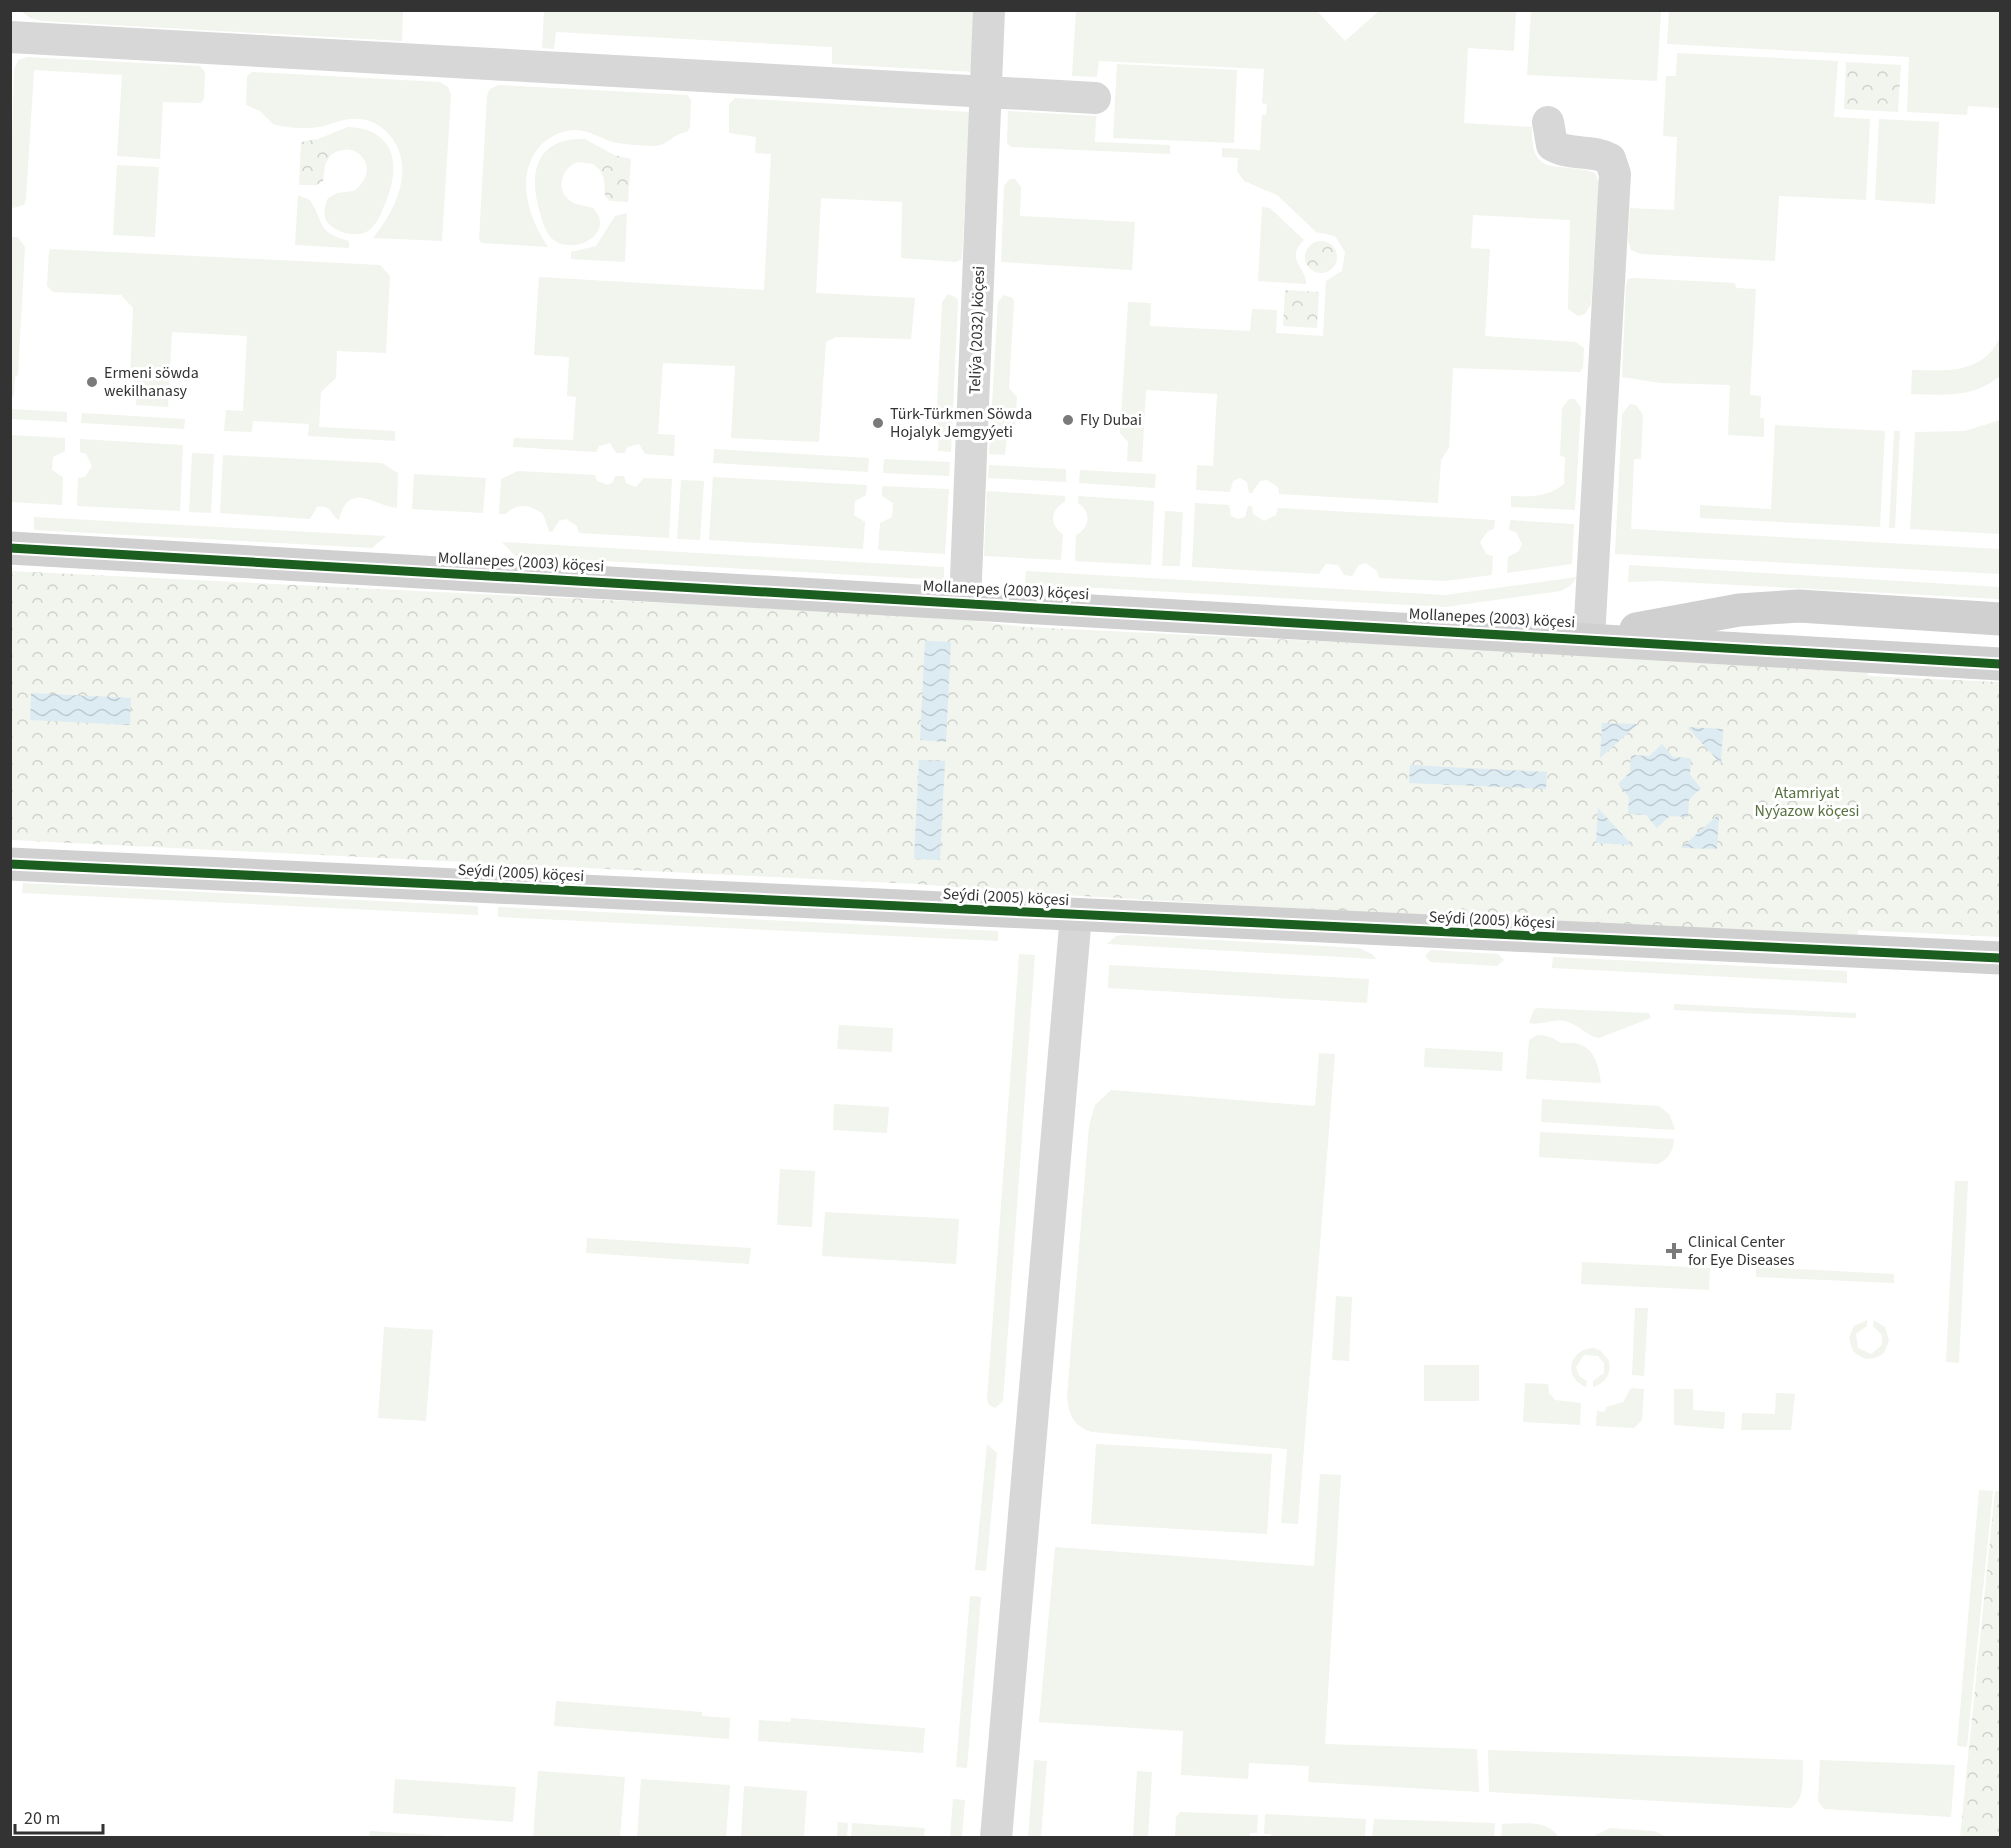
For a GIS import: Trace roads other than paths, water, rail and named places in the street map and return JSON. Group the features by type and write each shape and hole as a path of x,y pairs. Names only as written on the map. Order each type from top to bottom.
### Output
{"street":[{"name":"Teliýa (2032) köçesi","path":"965,603 989,10"},
{"path":"10,36 1095,98"},
{"path":"1548,122 1552,145 1568,151 1604,156 1610,159 1615,174 1589,638 1739,610 1799,606 2001,619"},
{"name":"Mollanepes (2003) köçesi","path":"10,548 1589,638 2001,664"},
{"name":"Seýdi (2005) köçesi","path":"10,864 2001,958"},
{"path":"996,1838 1076,915"}],"water":[{"path":"925,641 951,642 946,742 920,740"},
{"path":"31,693 131,698 130,725 30,720"},
{"path":"1602,723 1638,724 1600,758"},
{"path":"1687,727 1723,729 1721,764"},
{"path":"1662,744 1673,757 1691,758 1690,775 1701,788 1689,800 1688,817 1670,816 1657,828 1646,815 1628,814 1629,797 1618,784 1630,772 1631,755 1649,756"},
{"path":"919,760 945,761 940,860 914,859"},
{"path":"1410,765 1547,772 1546,789 1409,783"},
{"path":"1598,808 1632,845 1596,843"},
{"path":"1719,814 1717,849 1681,848"}],"place":[{"name":"Ermeni söwda wekilhanasy","path":"92,382"},
{"name":"Fly Dubai","path":"1068,420"},
{"name":"Türk-Türkmen Söwda Hojalyk Jemgyýeti","path":"878,423"},
{"name":"Clinical Center for Eye Diseases","path":"1674,1251"}],"park label":[{"name":"Atamriyat Nyýazow köçesi","path":"1807,802"}]}
